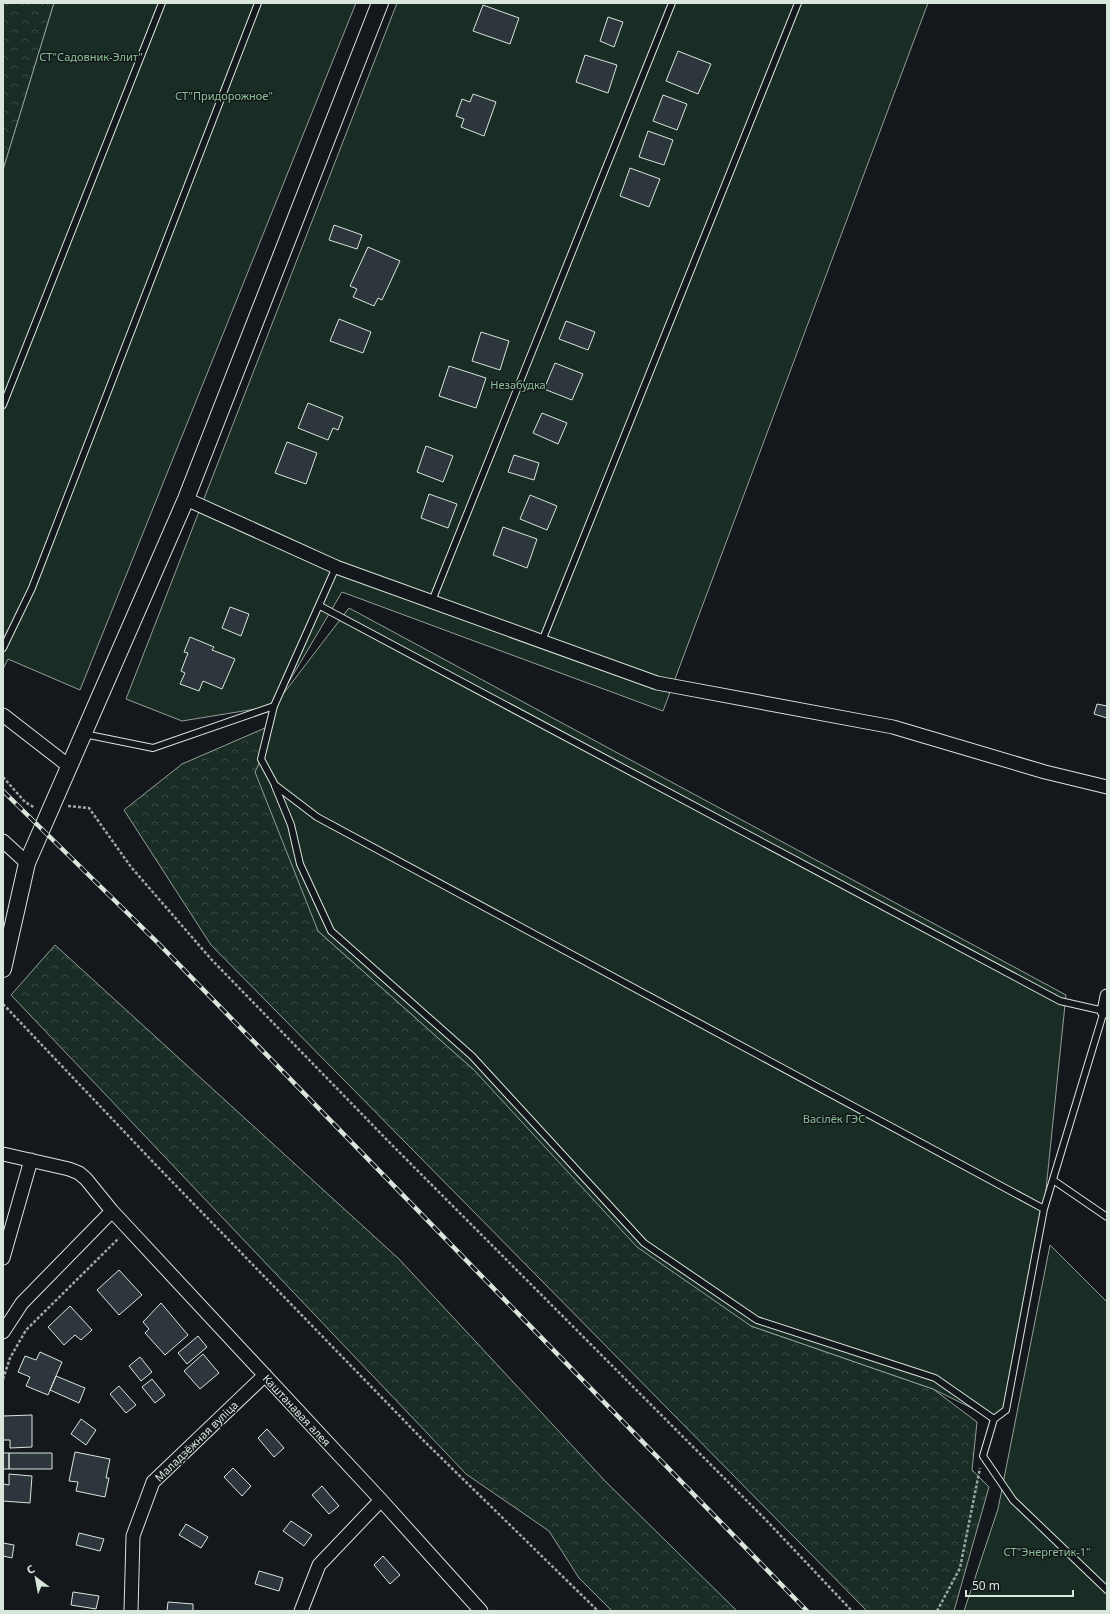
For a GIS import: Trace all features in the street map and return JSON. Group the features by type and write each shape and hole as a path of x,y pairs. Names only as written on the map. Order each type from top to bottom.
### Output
{"street":[{"path":"3,969 27,862 70,767 186,498 380,3"},
{"path":"186,498 336,567 657,683 894,727 1045,772 1107,787"},
{"path":"3,715 70,767"},
{"path":"3,841 27,862"},
{"path":"1104,1011 1107,996"},
{"name":"Каштанавая алея","path":"3,1154 70,1169 79,1173 86,1179 128,1229 381,1500 481,1611"},
{"path":"3,1258 31,1160"},
{"path":"3,1332 22,1303 112,1211"},
{"name":"Маладзёжная вуліца","path":"130,1611 133,1536 153,1482 265,1375"},
{"path":"301,1611 319,1565 381,1500"}],"lane":[{"path":"3,405 162,3"},
{"path":"3,648 32,588 258,3"},
{"path":"432,601 672,3"},
{"path":"542,641 798,3"},
{"path":"336,567 320,606 274,706 261,759 275,785 291,825 300,864 331,931 472,1056 644,1243 757,1320 935,1378 994,1419"},
{"path":"320,606 1060,1001 1104,1011 1044,1209 1006,1410 994,1419 983,1456 1013,1500 1107,1590"},
{"path":"84,734 153,748 274,706"},
{"path":"275,785 317,817 1044,1209"},
{"path":"1053,1180 1107,1217"}],"path":[{"path":"3,778 33,808 52,805 89,808 131,867 211,959 398,1150 766,1519 852,1611"},
{"path":"3,1004 155,1164 419,1436 598,1611"},
{"path":"3,1379 10,1358 26,1330 64,1290 128,1229"},
{"path":"937,1611 960,1568 983,1456"}],"green space":[{"path":"3,3 54,3 3,170"},
{"name":"СТ\"Придорожное\"","path":"54,3 356,3 80,690 8,659 3,669 3,170"},
{"path":"397,3 928,3 663,711 342,592 277,702 349,608 1066,995 1044,1209 1006,1410 994,1419 933,1389 751,1326 637,1247 474,1070 318,931 255,772 261,759 274,706 182,721 126,699"},
{"path":"272,725 318,931 474,1070 751,1326 933,1389 977,1422 972,1470 989,1487 954,1611 867,1611 211,945 124,810 182,764"},
{"path":"55,945 399,1259 605,1481 737,1611 612,1611 579,1578 549,1531 466,1474 11,995"},
{"name":"СТ\"Энергетик-1\"","path":"1050,1245 1107,1302 1107,1611 964,1611 998,1509"}],"building":[{"path":"483,5 519,18 510,44 473,31"},
{"path":"608,17 623,22 614,47 600,41"},
{"path":"678,51 711,64 698,94 666,81"},
{"path":"585,55 617,65 608,93 576,82"},
{"path":"473,94 496,102 484,136 461,127 464,119 456,116 462,99 470,102"},
{"path":"663,95 687,104 677,130 653,121"},
{"path":"648,131 673,140 664,165 639,157"},
{"path":"630,168 660,179 649,207 620,196"},
{"path":"334,225 362,235 357,249 329,240"},
{"path":"368,247 400,261 382,300 378,298 374,306 353,297 357,289 350,286"},
{"path":"339,319 371,332 363,353 330,341"},
{"path":"566,321 595,332 588,350 559,339"},
{"path":"481,332 509,341 500,370 472,361"},
{"path":"555,363 583,374 572,400 544,389"},
{"path":"449,366 486,378 476,408 439,396"},
{"path":"308,403 343,417 338,430 333,428 328,440 298,428"},
{"path":"542,413 567,423 558,444 533,433"},
{"path":"287,442 317,453 306,484 275,473"},
{"path":"426,446 453,456 443,482 417,472"},
{"path":"514,455 539,463 534,480 508,472"},
{"path":"429,494 457,504 448,528 421,518"},
{"path":"530,495 557,506 547,530 520,519"},
{"path":"503,527 537,539 527,568 493,555"},
{"path":"230,607 249,614 241,636 222,628"},
{"path":"190,637 214,647 212,650 235,659 222,689 203,681 199,691 180,684 185,673 181,671 188,653 184,652"},
{"path":"1097,704 1107,706 1107,718 1094,714"},
{"path":"119,1270 142,1295 119,1315 97,1290"},
{"path":"161,1303 188,1335 165,1355 145,1333 149,1329 143,1322"},
{"path":"70,1306 92,1330 81,1340 75,1335 64,1345 48,1327"},
{"path":"198,1336 207,1347 187,1364 178,1353"},
{"path":"40,1352 62,1362 48,1395 26,1386 30,1377 18,1372 25,1356 36,1360"},
{"path":"203,1354 219,1373 200,1389 184,1371"},
{"path":"140,1357 152,1372 141,1381 129,1366"},
{"path":"56,1376 85,1388 79,1403 50,1390"},
{"path":"152,1379 165,1395 155,1403 142,1387"},
{"path":"119,1386 136,1405 126,1413 110,1394"},
{"path":"32,1415 32,1447 10,1448 10,1440 3,1440 3,1416"},
{"path":"81,1419 96,1430 86,1445 71,1434"},
{"path":"267,1429 284,1448 274,1457 258,1438"},
{"path":"75,1452 110,1459 106,1478 109,1478 105,1497 76,1491 78,1482 69,1481"},
{"path":"3,1453 9,1453 9,1469 3,1469"},
{"path":"9,1453 52,1453 52,1469 9,1469"},
{"path":"233,1468 251,1486 242,1496 224,1477"},
{"path":"9,1474 32,1476 30,1503 3,1501 3,1484 9,1485"},
{"path":"322,1486 339,1506 329,1514 312,1495"},
{"path":"291,1521 312,1535 304,1546 283,1531"},
{"path":"186,1524 208,1537 201,1548 179,1535"},
{"path":"79,1533 104,1539 100,1551 76,1545"},
{"path":"3,1543 14,1545 12,1558 3,1556"},
{"path":"383,1556 400,1575 390,1584 374,1565"},
{"path":"259,1571 283,1578 279,1591 255,1584"},
{"path":"73,1592 99,1596 96,1609 71,1605"},
{"path":"168,1602 193,1604 193,1611 167,1611"}],"railway":[{"path":"3,791 158,943 807,1611"}],"park label":[{"name":"СТ\"Садовник-Элит\"","path":"91,56"},
{"name":"Незабудка","path":"518,384"},
{"name":"Васілёк ГЭС","path":"834,1118"}]}
